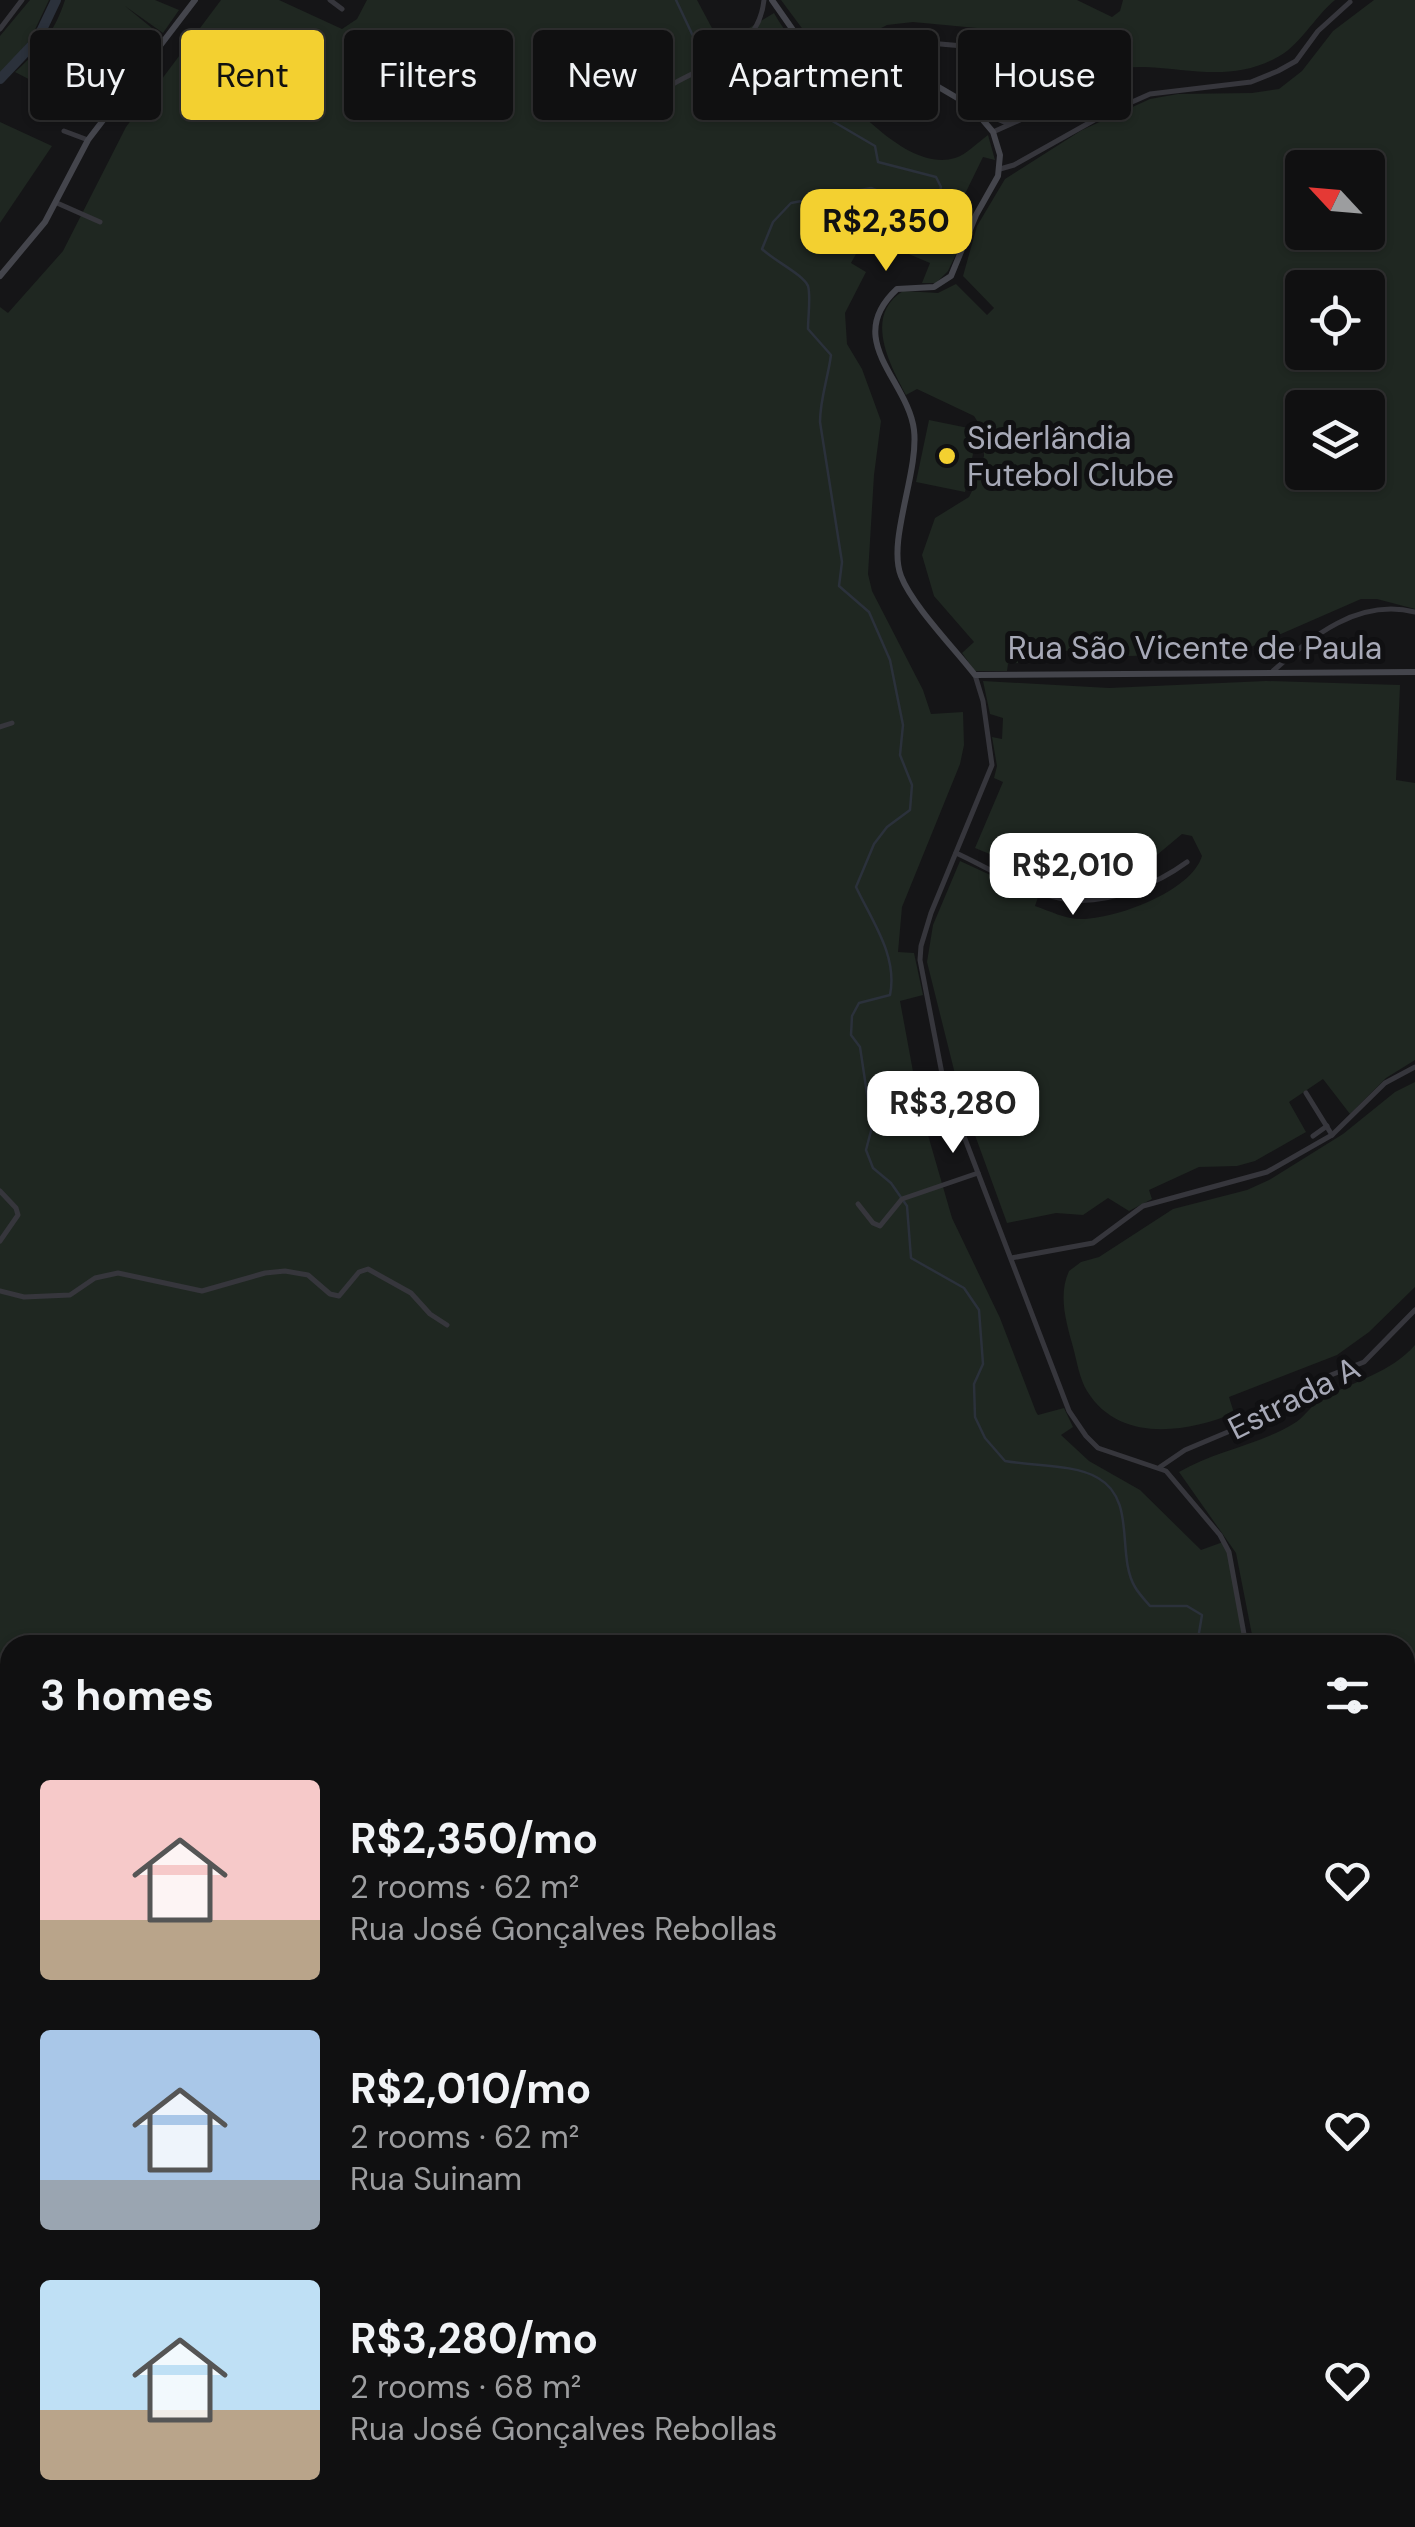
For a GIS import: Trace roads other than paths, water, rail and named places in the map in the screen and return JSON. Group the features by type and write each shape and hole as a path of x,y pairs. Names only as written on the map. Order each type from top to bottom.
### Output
{"street":[{"path":"0,29 22,0"},
{"path":"0,276 32,241 57,203 88,140 195,0"},
{"path":"330,0 342,8"},
{"path":"673,84 736,51 753,35 764,0"},
{"path":"772,0 793,30"},
{"path":"1000,169 1150,94 1250,82 1278,71 1296,61 1318,31 1350,2"},
{"path":"938,44 986,48 1062,80 1068,90 1060,102 992,132"},
{"path":"984,120 1000,152 1000,169 951,276 934,287 897,289 883,307 876,330 880,356 906,406 914,431 912,474 898,546 899,572 910,592 975,675 983,700 992,765 931,913 920,955 944,1084 1063,1397 1080,1429 1098,1448 1160,1468 1172,1476 1228,1546 1244,1635"},
{"path":"1002,120 1012,124"},
{"path":"64,130 88,140"},
{"path":"57,203 100,222"},
{"path":"1270,673 1300,648 1358,613 1380,608 1415,612"},
{"name":"Rua São Vicente de Paula","path":"975,675 1415,672"},
{"path":"0,727 12,723"},
{"path":"956,853 1070,900 1101,898 1136,888 1188,862"},
{"path":"1011,1258 1092,1243 1143,1206 1267,1172 1332,1135 1379,1088 1415,1067"},
{"path":"1306,1093 1332,1135"},
{"path":"1313,1136 1327,1126"},
{"path":"858,1204 880,1226 902,1199 978,1173"},
{"path":"0,1191 18,1215 0,1241"},
{"path":"0,1291 24,1297 70,1295 88,1281 118,1273 202,1291 286,1271 308,1276 330,1294 339,1296 359,1272 368,1268 412,1293 447,1325"},
{"name":"Estrada A","path":"1160,1468 1185,1450 1280,1410 1308,1384 1364,1362 1415,1310"}],"waterway":[{"path":"0,79 37,40 56,0"},
{"path":"676,0 701,53 715,67 760,86 786,103 817,112 875,146 878,162 936,177 941,187 938,198 929,205 913,205 871,188 791,203 773,222 762,249 808,286 808,329 831,355 820,422 842,562 839,586 869,612 890,660 903,725 900,755 912,785 910,810 887,827 874,844 856,887 882,939 891,981 890,995 859,1003 852,1016 851,1035 860,1047 872,1127 866,1150 873,1168 891,1183 907,1206 911,1258 964,1288 979,1310 983,1364 974,1384 975,1417 985,1438 1005,1461 1078,1470 1110,1488 1122,1514 1127,1560 1135,1587 1150,1606 1187,1606 1202,1615 1199,1635"}],"place":[{"name":"Siderlândia Futebol Clube","path":"947,456"}]}
